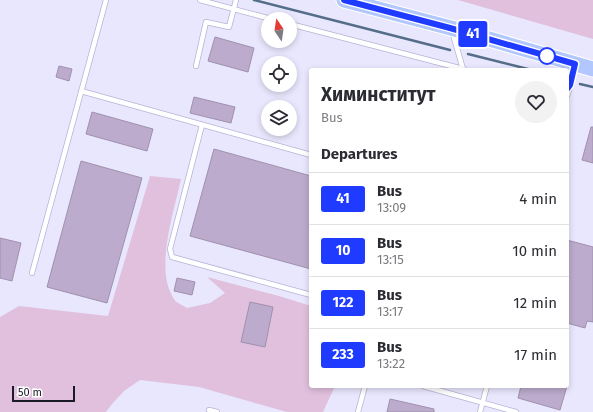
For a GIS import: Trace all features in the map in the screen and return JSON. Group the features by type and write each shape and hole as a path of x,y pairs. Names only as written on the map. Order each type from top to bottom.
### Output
{"main road":[{"path":"348,1 450,28 593,69"}],"lane":[{"path":"32,273 106,0"},
{"path":"200,0 261,16"},
{"path":"196,66 206,22 229,27 236,0"},
{"path":"297,26 460,68"},
{"path":"450,28 464,68"},
{"path":"569,84 575,64"},
{"path":"81,91 309,154"},
{"path":"202,125 170,249 172,257 309,294"},
{"path":"358,412 364,388"},
{"path":"430,388 516,412"},
{"path":"480,412 486,388"},
{"path":"209,410 217,412"}],"shaded area":[{"path":"458,0 593,0 593,39"},
{"path":"150,176 181,179 170,224 166,257 168,287 175,300 187,308 210,303 225,293 207,277 309,305 309,388 334,388 323,412 287,412 199,387 140,380 124,391 106,412 0,412 0,317 19,306 108,316"}],"building":[{"path":"215,37 254,48 248,72 208,61"},
{"path":"59,66 72,69 69,81 56,77"},
{"path":"194,97 235,107 231,123 190,113"},
{"path":"92,112 153,129 147,151 86,134"},
{"path":"591,127 593,127 593,163 582,160"},
{"path":"214,149 309,175 309,268 190,236"},
{"path":"81,161 142,178 107,303 47,287"},
{"path":"0,238 21,243 12,281 0,278"},
{"path":"569,241 593,247 593,322 587,321 585,328 569,324"},
{"path":"177,278 195,282 192,295 174,291"},
{"path":"250,302 273,307 265,347 241,342"},
{"path":"520,388 566,388 560,410 518,398"},
{"path":"390,399 434,409 434,412 387,412"}],"waterway":[{"path":"254,0 450,50"},
{"path":"468,54 524,68"},
{"path":"580,84 593,87"}],"bus line":[{"name":"41","path":"344,0 450,28 575,64 569,86"}]}
